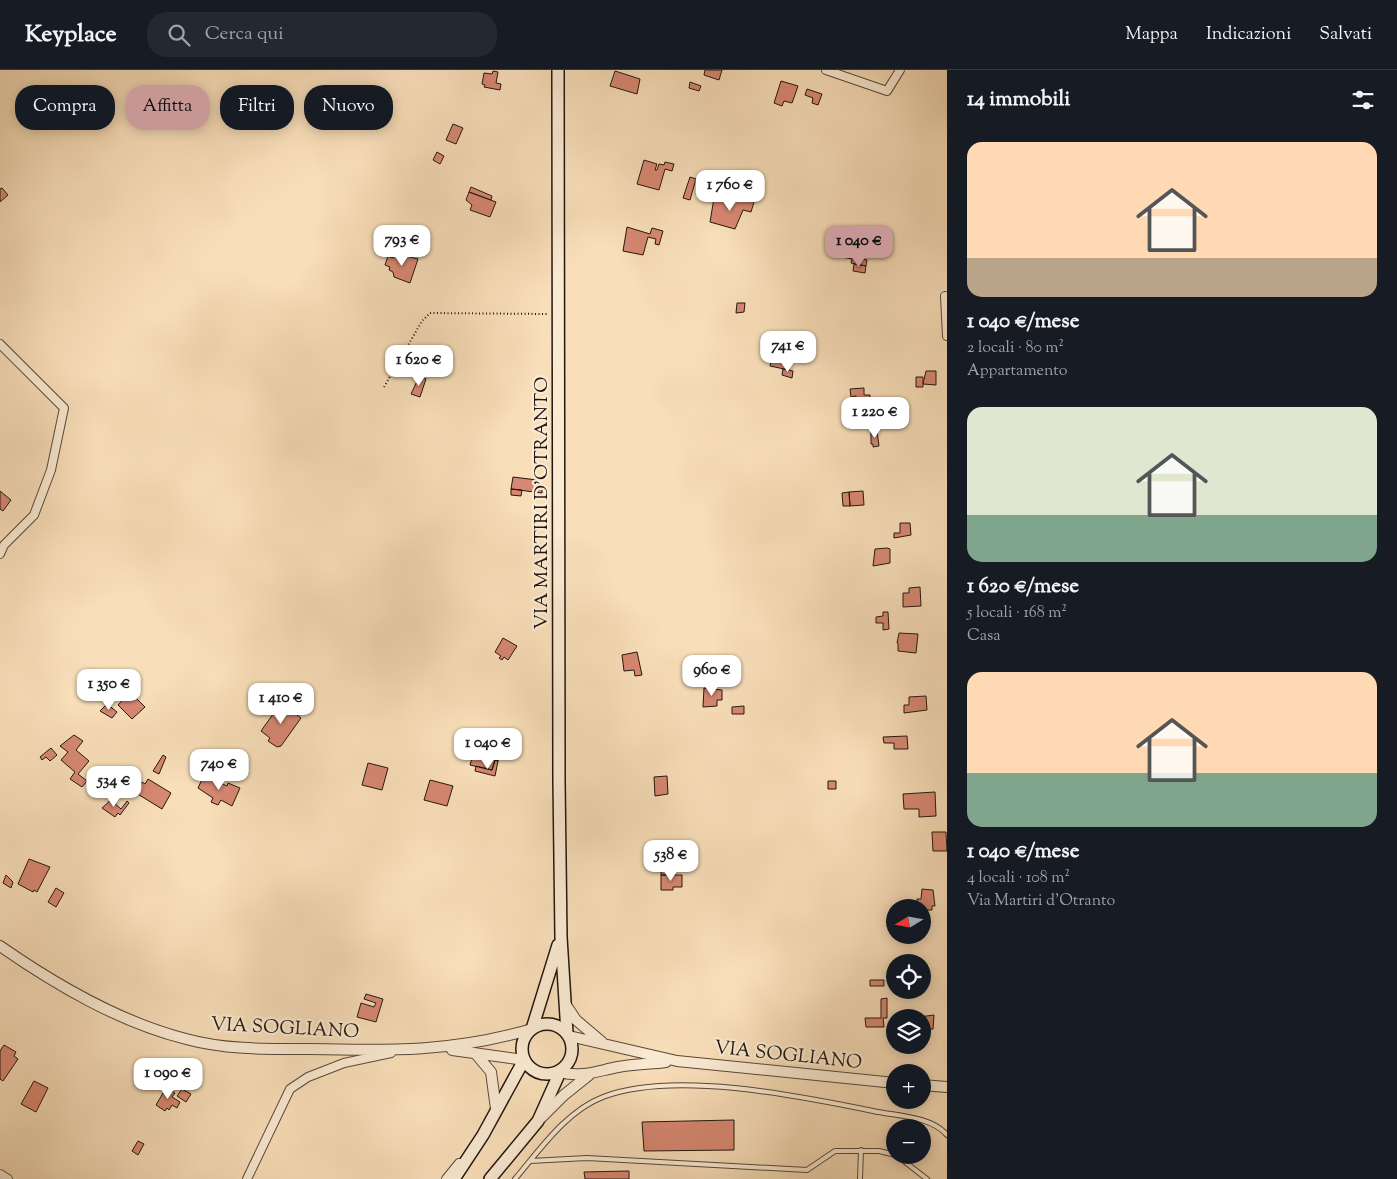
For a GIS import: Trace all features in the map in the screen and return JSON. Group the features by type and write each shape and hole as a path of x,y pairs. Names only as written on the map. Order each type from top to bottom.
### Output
{"main road":[{"name":"VIA MARTIRI D'OTRANTO","path":"558,70 561,936 568,1035"},
{"name":"VIA MARTIRI D'OTRANTO","path":"532,1029 561,936"},
{"name":"VIA SOGLIANO","path":"532,1029 547,1024 555,1025 568,1035"},
{"path":"454,1179 483,1135 524,1060 523,1043 532,1029"},
{"path":"490,1179 538,1121 560,1072 571,1059 573,1050 568,1035"},
{"name":"VIA SOGLIANO","path":"524,1060 536,1072 552,1074 560,1072"}],"street":[{"path":"826,70 887,91 900,70"},
{"path":"945,296 947,336"},
{"path":"0,344 64,408 52,470 34,515 4,545 0,554"},
{"name":"VIA SOGLIANO","path":"0,946 91,1003 137,1023 186,1039 233,1047 398,1051 441,1048 499,1039 532,1029"},
{"name":"VIA SOGLIANO","path":"566,1005 576,1020 607,1046"},
{"name":"VIA SOGLIANO","path":"568,1035 607,1046 677,1061 854,1081 886,1083"},
{"name":"VIA SOGLIANO","path":"441,1048 524,1060"},
{"path":"247,1179 290,1089 308,1078 344,1063 398,1051"},
{"path":"475,1053 491,1072 496,1109"},
{"name":"VIA SOGLIANO","path":"560,1072 572,1075 590,1074 619,1066 677,1061"},
{"path":"538,1121 564,1095 590,1074"},
{"path":"931,1085 947,1086"},
{"path":"446,1179 483,1135"},
{"path":"0,1174 8,1179"}],"lane":[{"path":"515,1179 577,1112 600,1098 616,1092 650,1087 716,1088 804,1097 929,1122 947,1135"},
{"path":"530,1161 587,1158 807,1170 835,1152 860,1150 896,1155 927,1179"},
{"path":"860,1150 860,1179"}],"path":[{"path":"384,387 422,321 430,314 560,315"}],"building":[{"path":"705,70 722,70 719,80 704,75"},
{"path":"493,71 498,72 496,83 501,84 500,90 484,87 485,85 482,84 484,73 492,74"},
{"path":"615,71 640,79 637,94 610,86"},
{"path":"781,81 798,86 792,103 784,101 782,106 774,103"},
{"path":"690,82 701,86 699,91 689,88"},
{"path":"807,89 822,94 818,105 812,103 813,98 805,95"},
{"path":"453,124 463,128 456,144 446,140"},
{"path":"437,152 444,156 440,164 433,160"},
{"path":"644,160 657,164 655,170 657,170 659,164 664,165 665,162 674,164 672,171 665,169 659,190 637,184"},
{"path":"690,177 696,179 690,200 683,198"},
{"path":"471,187 492,196 491,200 469,192"},
{"path":"2,188 8,195 0,202 0,189"},
{"path":"469,192 496,202 490,217 470,210 472,205 466,200"},
{"path":"734,196 754,202 751,212 743,210 735,229 710,222 714,198 732,204"},
{"path":"627,227 650,234 652,228 663,231 659,245 655,244 656,239 648,237 643,255 623,251"},
{"path":"857,237 864,238 859,251 862,252 861,259 867,260 866,266 851,263 852,259 842,257 845,241 856,243"},
{"path":"395,253 418,259 410,283 394,277 393,272 389,270 390,267 385,265 388,256 393,258"},
{"path":"854,264 866,266 865,273 853,271"},
{"path":"737,303 745,303 744,312 736,313"},
{"path":"773,350 792,355 789,370 770,366"},
{"path":"783,369 793,371 792,378 782,375"},
{"path":"926,371 936,371 936,385 923,384"},
{"path":"419,377 426,379 420,397 411,394"},
{"path":"916,377 923,377 923,387 916,387"},
{"path":"864,388 864,395 870,395 870,398 874,398 874,403 869,408 857,409 856,396 851,397 850,389"},
{"path":"877,431 879,446 873,447 873,444 871,444 871,432"},
{"path":"513,477 537,480 536,486 542,486 542,493 511,489"},
{"path":"511,489 522,490 521,496 511,495"},
{"path":"0,491 11,500 3,511 0,509"},
{"path":"863,491 864,505 850,506 849,492"},
{"path":"849,492 850,506 843,506 842,493"},
{"path":"900,523 910,523 911,535 894,538 894,533 900,533"},
{"path":"875,549 890,549 890,563 873,566"},
{"path":"920,587 921,606 903,607 903,593 909,593 909,588"},
{"path":"883,612 888,612 889,629 883,630 883,623 876,623 876,617 883,616"},
{"path":"899,633 918,634 916,653 898,651"},
{"path":"503,638 517,646 508,660 504,657 502,660 499,658 501,656 495,652"},
{"path":"637,652 642,675 635,676 634,670 624,671 622,655"},
{"path":"704,688 722,690 722,700 717,700 717,706 703,707"},
{"path":"130,692 145,707 132,719 118,705"},
{"path":"926,696 927,710 904,713 904,705 909,705 909,697"},
{"path":"281,703 301,718 281,746 277,747 268,741 270,738 261,731"},
{"path":"107,704 117,712 112,718 100,711"},
{"path":"744,706 744,714 732,714 732,707"},
{"path":"74,735 83,741 76,750 89,761 78,774 87,781 82,787 70,779 75,772 61,760 68,752 60,746"},
{"path":"907,736 908,749 894,749 894,743 884,743 883,737"},
{"path":"51,748 57,755 50,761 46,757 42,760 40,757"},
{"path":"474,751 499,756 498,761 495,760 492,770 470,765"},
{"path":"163,755 166,757 159,774 153,771"},
{"path":"495,760 498,761 495,776 475,771 476,766 492,770"},
{"path":"368,763 388,768 382,790 362,785"},
{"path":"204,775 227,786 228,783 240,788 232,806 221,800 218,805 211,802 213,798 198,788"},
{"path":"667,776 668,794 655,796 654,777"},
{"path":"148,779 171,793 162,809 136,793 142,782 145,784"},
{"path":"430,780 453,786 447,806 424,800"},
{"path":"828,781 836,781 836,789 828,789"},
{"path":"935,792 936,816 919,817 919,809 904,809 903,794"},
{"path":"111,800 121,809 127,801 129,803 120,815 118,813 115,817 102,808"},
{"path":"932,832 946,832 947,851 933,851"},
{"path":"29,859 50,867 37,892 34,890 33,892 18,884"},
{"path":"661,870 673,870 673,875 661,875"},
{"path":"6,875 13,882 11,888 3,883"},
{"path":"661,875 682,875 682,887 673,887 673,890 661,890"},
{"path":"56,888 64,893 56,907 48,902"},
{"path":"922,889 933,890 935,906 932,906 931,910 931,899 921,899"},
{"path":"870,980 884,980 884,986 870,986"},
{"path":"366,994 383,999 376,1022 357,1017 361,1003 374,1007 376,1003 364,999"},
{"path":"881,999 887,999 886,1018 883,1018 884,1027 866,1027 865,1018 881,1018"},
{"path":"931,1015 934,1015 933,1029 931,1029"},
{"path":"4,1045 16,1052 14,1056 18,1059 3,1081 0,1079 0,1051"},
{"path":"34,1081 48,1088 36,1112 21,1104"},
{"path":"166,1088 175,1093 172,1097 180,1102 177,1108 172,1105 169,1110 167,1108 165,1111 156,1105"},
{"path":"182,1089 191,1094 186,1102 177,1096"},
{"path":"734,1120 734,1150 644,1151 642,1122"},
{"path":"138,1141 144,1144 138,1155 132,1151"},
{"path":"629,1171 629,1179 585,1179 584,1172"}]}
